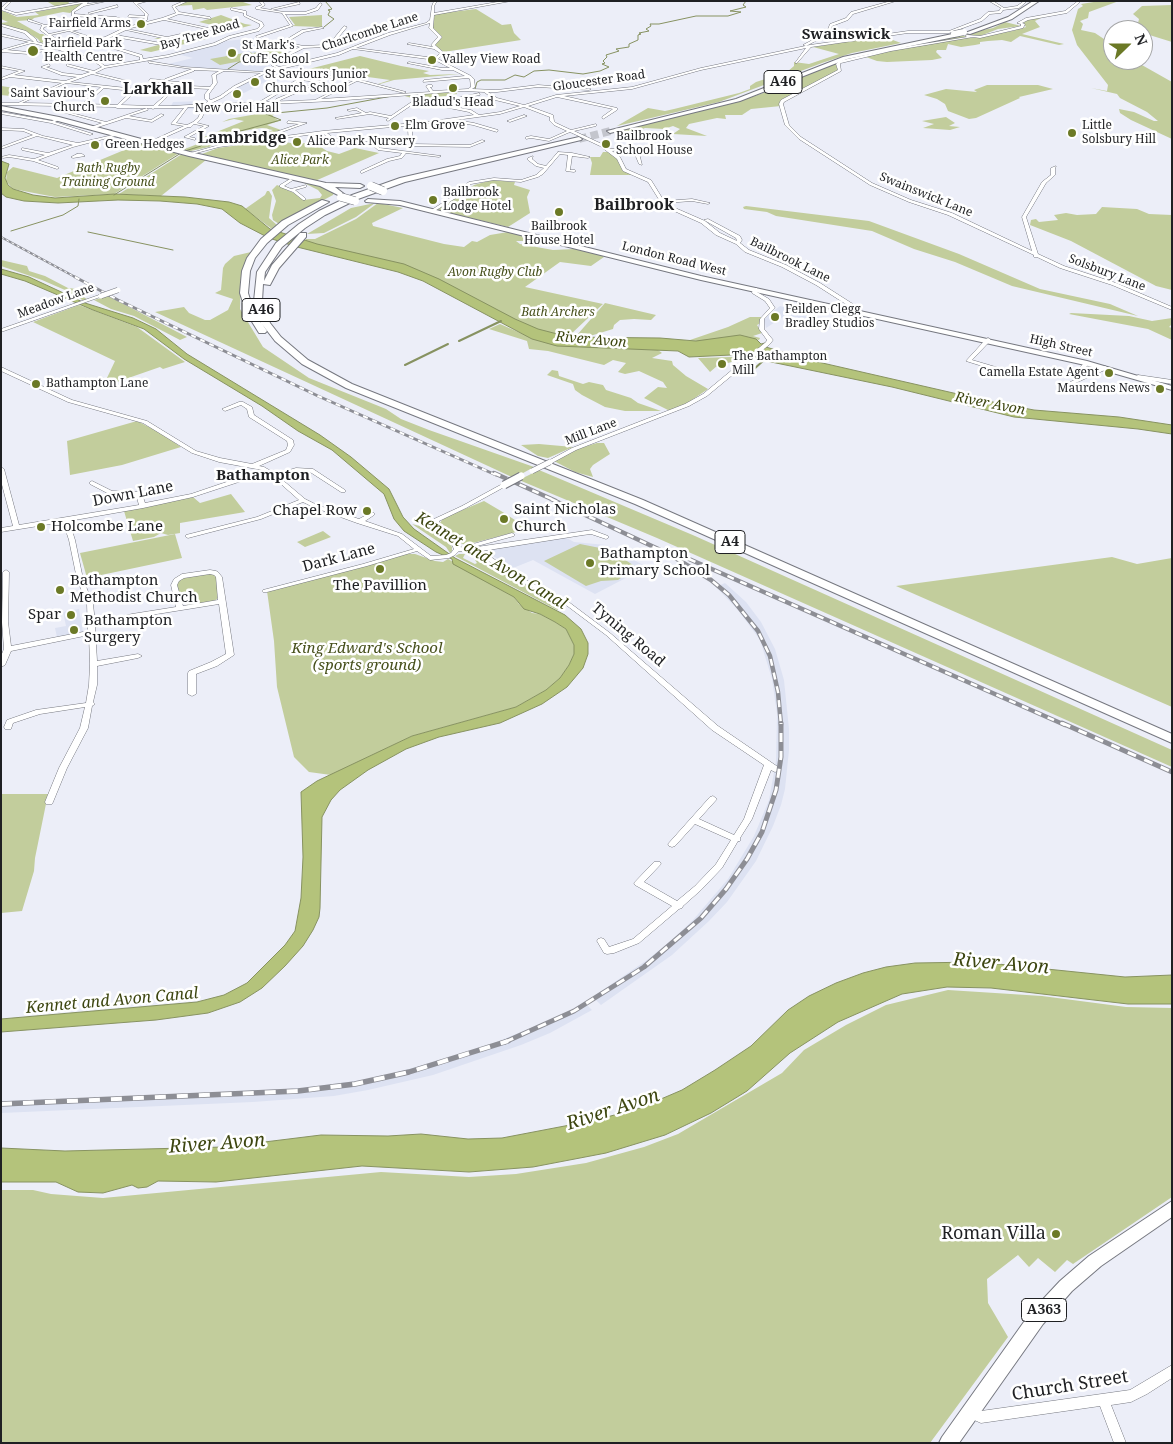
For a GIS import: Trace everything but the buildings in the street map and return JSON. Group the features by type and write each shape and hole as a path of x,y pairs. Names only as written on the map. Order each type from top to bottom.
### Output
{"highway":[{"name":"A46","path":"1013,20 1018,12 1033,1"},
{"name":"A46","path":"608,131 738,100 845,58 961,34 1013,20 1037,1"},
{"path":"1001,11 1018,12"},
{"path":"1001,11 1008,14 1013,20 1002,22"},
{"name":"A46","path":"961,34 1002,22"},
{"path":"1,106 54,119 92,131 117,135 294,179 318,183 371,186 384,192"},
{"name":"A46","path":"299,225 332,208 386,186 568,141 576,136"},
{"name":"A46","path":"258,324 249,301 250,281 262,262 299,225 327,206 383,184 576,136"},
{"path":"318,183 332,188 340,195 355,201 366,201 377,199 384,192 428,177 568,141"},
{"path":"262,262 264,241 285,223 304,211 340,195 344,190 434,168 515,152"},
{"path":"262,262 292,245 312,228 340,211 366,201"},
{"name":"A4","path":"262,262 265,308 272,327 289,349 319,370 349,386 647,506 1172,739"},
{"name":"A4","path":"258,324 273,344 286,356 312,373 344,389 635,506 1172,746"}],"main road":[{"name":"A363","path":"948,1443 1037,1318 1066,1286 1095,1261 1172,1208"}],"street":[{"path":"12,1 2,9 14,14 88,1"},
{"path":"72,15 73,12 88,1"},
{"path":"84,5 106,1"},
{"path":"128,4 147,1"},
{"path":"179,13 173,7 187,1"},
{"path":"245,12 264,5 262,2 271,1"},
{"name":"Charlcombe Lane","path":"264,72 308,62 352,49 390,34 427,24 432,20 433,6 436,1"},
{"path":"433,14 510,1"},
{"path":"796,62 808,47 806,44 830,31 830,26 846,19 852,13 895,1"},
{"path":"990,1 1002,8 1001,11"},
{"name":"Gloucester Road","path":"961,34 989,13 1018,7 1026,1"},
{"path":"1013,20 1066,12 1080,1"},
{"path":"135,2 146,12 147,17"},
{"path":"268,10 299,3"},
{"path":"256,8 284,12 308,12 316,9 321,4"},
{"path":"80,16 117,7"},
{"name":"Bay Tree Road","path":"18,104 104,67 216,44 260,28 262,24 245,15 245,12 232,8"},
{"path":"257,37 292,25 283,14 284,12"},
{"path":"66,16 104,17 124,21 129,25 163,19 179,13 210,18"},
{"path":"128,16 147,17"},
{"path":"91,22 104,17"},
{"path":"1,51 28,54 94,41 114,36 125,30 129,25 139,23 147,17"},
{"path":"54,20 60,18"},
{"path":"37,19 45,25"},
{"path":"163,19 225,32"},
{"path":"29,20 45,25 61,23 80,28 48,35"},
{"path":"432,20 431,28 440,36 433,45 435,48"},
{"name":"Gloucester Road","path":"189,154 219,146 323,132 404,125 500,113 556,96 632,88 701,69 808,47 908,32 983,36 1024,26 1013,20"},
{"path":"111,25 124,21"},
{"path":"1,25 26,33 37,42 1,51"},
{"path":"45,25 41,26 42,30 63,45"},
{"path":"310,29 284,40 286,44 303,47 329,45 345,27"},
{"path":"304,28 322,28"},
{"path":"125,30 145,32 168,38 185,34"},
{"path":"145,32 154,30"},
{"path":"69,31 141,56 142,60"},
{"path":"157,35 168,32"},
{"path":"1,34 96,61 104,67"},
{"name":"Swainswick Lane","path":"961,34 840,62 838,64 840,70 782,101 781,104 787,125 800,138 871,184 910,201 950,214 1036,256"},
{"path":"114,36 161,44"},
{"path":"409,44 435,48 442,53 436,59"},
{"path":"303,47 276,60 273,65 277,68 357,80 408,94"},
{"path":"352,49 436,59 470,77 474,82 470,90"},
{"path":"2,61 10,66 26,69 23,70"},
{"path":"127,63 150,62 163,67 171,64 196,69 264,72"},
{"path":"409,63 442,69 455,68"},
{"path":"49,65 43,67 62,74 82,76"},
{"path":"68,65 127,82"},
{"path":"1,67 23,70"},
{"path":"165,81 196,69"},
{"path":"1,80 23,70"},
{"path":"211,101 206,98 215,82 214,76 223,70"},
{"path":"150,144 192,125 200,118 206,105 211,101 264,72"},
{"path":"11,76 135,90 117,107"},
{"path":"424,81 470,77"},
{"path":"259,103 300,79 321,81 273,102"},
{"path":"447,91 448,79"},
{"path":"150,80 179,83 189,87 210,88"},
{"path":"316,101 357,80"},
{"path":"1,112 54,119 64,112 83,106 104,86"},
{"path":"431,86 428,86 432,92"},
{"path":"459,98 486,92 553,86 575,87 603,92"},
{"path":"1,106 18,104 152,108 186,107 316,101 470,90 486,92 496,100 525,106 550,115 553,122 576,136"},
{"path":"92,131 106,123 152,108 168,94"},
{"path":"556,96 616,109 603,118"},
{"path":"337,118 364,113 391,117 402,112 414,102"},
{"path":"441,106 470,111 478,116"},
{"path":"186,107 172,124 207,126 186,137 194,139"},
{"path":"349,110 357,109 364,113"},
{"path":"64,112 106,123"},
{"path":"500,113 511,120 525,116"},
{"path":"125,117 150,121 162,115"},
{"path":"391,117 388,122 391,126"},
{"path":"446,120 474,124 497,131"},
{"path":"262,141 262,138 305,124 288,122"},
{"path":"404,125 410,128 410,145 470,146 484,141"},
{"path":"576,136 595,126"},
{"path":"1,129 24,130 37,135 78,144"},
{"path":"323,132 334,140 371,141 379,149 439,156"},
{"path":"527,138 549,140 562,134 598,143 619,158 624,170 650,181 662,202 692,200 708,203"},
{"path":"1,148 37,135"},
{"path":"34,160 78,144 103,140 117,135"},
{"path":"371,141 374,136"},
{"path":"478,141 489,141"},
{"path":"9,146 49,154"},
{"path":"609,150 622,149 634,151 637,153 641,164"},
{"path":"54,152 74,156"},
{"path":"362,172 403,156 404,153"},
{"path":"432,211 458,195 464,186 470,183 494,179 521,181 542,174 557,154 588,157"},
{"path":"572,154 568,171 574,171"},
{"path":"3,158 9,156 34,160 57,168"},
{"path":"522,159 530,158 537,165 546,167"},
{"path":"1036,256 1024,217 1044,182 1054,175 1053,168 1055,167"},
{"path":"294,179 280,185 304,199"},
{"path":"291,190 305,186"},
{"name":"London Road West","path":"384,192 389,199 400,203 700,278 944,331"},
{"name":"London Road West","path":"366,201 400,203"},
{"name":"Bailbrook Lane","path":"662,202 666,206 703,222 730,240 738,242 747,251 818,284 854,307 857,310 856,312"},
{"name":"Bailbrook Lane","path":"697,215 738,238 740,240 738,242"},
{"name":"Solsbury Lane","path":"1036,256 1081,274 1114,284 1172,309"},
{"name":"Meadow Lane","path":"1,331 118,290"},
{"name":"Mill Lane","path":"459,550 436,523 436,520 574,449 687,405 705,395 768,344 770,340 762,329 762,317 773,308 767,300 754,292 755,290"},
{"name":"High Street","path":"944,331 1087,363 1172,388"},
{"path":"988,340 969,361 996,369"},
{"path":"1067,375 1081,369 1087,363"},
{"path":"1071,383 1105,368"},
{"path":"1,369 70,401 145,422 194,452 219,460 255,465 276,476 303,500 359,522 400,535 425,555 437,558 447,557 459,550 512,535"},
{"path":"1138,377 1172,382"},
{"path":"225,409 241,403 250,408 251,416 290,440 291,445 288,451 255,465"},
{"path":"1,469 17,528"},
{"path":"276,476 296,470 311,470 343,491"},
{"name":"Down Lane","path":"1,530 142,506 193,495 266,471"},
{"path":"92,483 111,493 136,493 140,496 142,506"},
{"path":"188,536 250,521 303,500"},
{"path":"359,522 372,514"},
{"path":"49,802 63,768 81,736 91,704 94,664 89,599 80,579 72,540 65,520"},
{"path":"474,550 592,532 606,537"},
{"name":"Dark Lane","path":"265,590 365,565 419,549"},
{"name":"Tyning Road","path":"459,550 474,550 520,579 578,611 608,634 715,728 772,767 755,806 737,840 719,866 679,906 636,941 627,946 606,951 601,941"},
{"path":"180,608 174,585 176,580 182,576 210,572 219,577 230,655 192,673 192,694"},
{"path":"1,665 8,649 3,623 4,575"},
{"path":"8,649 92,629 132,616 222,602"},
{"path":"94,664 138,656"},
{"path":"124,668 125,658"},
{"path":"13,714 9,725 39,712 91,704"},
{"path":"672,844 713,799"},
{"path":"694,820 737,840"},
{"path":"656,864 638,883 679,906"},
{"name":"Church Street","path":"969,1412 981,1417 1131,1396 1172,1371"},
{"path":"1103,1400 1120,1443"}],"shaded area":[{"name":"St Mark's CofE School","path":"255,38 292,46 279,49 285,52 278,56 257,58 272,62 268,69 262,72 168,64 193,58 177,54 226,41"},
{"name":"St Saviours Junior Church School","path":"284,71 278,75 301,77 297,79 284,78 275,83 265,82 244,93 228,92 266,72"},
{"path":"203,101 203,105 248,104 243,114 221,107 219,110 186,109 188,106 171,106 173,102"},
{"path":"780,306 825,319 818,324 786,315 766,328 764,318"},
{"name":"Bathampton Primary School","path":"565,537 574,542 606,545 647,567 595,594 533,560 513,568 483,550"},
{"path":"725,583 746,602 761,622 775,649 784,680 789,750 785,789 781,805 756,861 727,902 672,955 601,1005 594,998 597,994 647,960 673,939 693,920 728,879 754,836 769,800 776,761 777,714 772,679 760,640 738,610 716,587"},
{"path":"79,609 83,632 57,637 55,628 66,626 63,612"},
{"path":"585,1003 592,1010 550,1033 521,1045 433,1075 368,1090 334,1096 253,1102 1,1113 1,1101 302,1088 370,1079 455,1057 484,1047 553,1019"}],"green space":[{"path":"38,1 69,1 68,6 83,3 70,13 63,12 32,20 17,21 51,40 41,43 25,31 1,26 1,23 8,22 1,19 1,10 17,17 39,15 35,12 58,8 48,2"},
{"path":"189,1 240,1 252,5 207,10 204,8 193,10 192,5 176,6"},
{"path":"1119,1 1089,12 1088,18 1080,21 1083,24 1081,30 1095,33 1103,38 1103,70 1151,70 1172,82 1172,139 1131,120 1120,113 1119,109 1134,112 1158,121 1147,112 1120,98 1117,94 1091,88 1107,91 1108,85 1077,45 1072,30 1078,9 1083,6 1081,4"},
{"path":"1172,5 1172,42 1153,36 1153,20 1139,20 1133,14 1142,6"},
{"path":"476,9 502,25 511,24 514,33 521,40 444,52 436,47 434,44 442,37 432,27 435,14"},
{"path":"221,15 252,25 234,30 199,22"},
{"path":"322,15 322,27 291,26 295,25 289,17"},
{"path":"1043,17 1035,21 1040,27 1022,34 1064,44 1059,45 1020,36 1011,42 1002,40 988,41 961,47 948,44 946,50 937,50 936,52 942,58 932,60 887,62 866,57 852,58 961,35 971,38 1012,31 1026,27 1023,23 1027,20"},
{"path":"1005,22 1021,26 998,29 980,36 964,34 993,28"},
{"path":"882,36 901,43 852,53 719,102 617,126 648,108 665,111 739,93 750,89 750,86 756,82 787,72 794,66 794,62 809,64 839,54 813,47"},
{"path":"202,37 206,39 151,52 140,50 169,42 154,38 175,41"},
{"path":"276,49 284,53 220,65 210,59 250,52 256,55 253,53"},
{"path":"360,56 429,71 423,73 430,75 460,74 394,80 378,84 390,80 309,69"},
{"path":"836,63 838,71 783,99 781,106 751,109 742,115 725,115 726,119 717,118 689,124 686,128 707,136 673,134 680,129 673,126 664,129 645,128 633,133 612,132 743,100 781,87 788,81"},
{"path":"987,85 1038,85 1053,89 1019,97 976,118 969,119 948,111 945,104 924,95 946,89 977,92 974,90"},
{"path":"1,86 43,92 29,98 1,95"},
{"path":"456,92 457,94 424,100 440,104 437,105 401,95"},
{"path":"268,112 275,113 272,116 279,121 267,125 281,130 257,140 248,141 273,130 261,128 225,134 226,136 209,147 191,151 182,150 208,140 199,139 244,121 234,119 222,122 229,119"},
{"path":"946,117 955,123 949,126 960,127 950,130 923,128 934,124 922,121"},
{"name":"Alice Park","path":"283,139 285,142 297,144 313,142 327,151 339,154 355,148 379,153 315,181 202,154 218,148"},
{"name":"Bath Rugby Training Ground","path":"141,143 179,153 114,194 55,197 13,189 6,181 7,172 13,167 57,178"},
{"path":"603,152 609,152 617,157 622,169 633,175 590,175 592,163 590,157 600,157"},
{"path":"182,154 206,160 161,196 119,194"},
{"path":"492,180 515,182 514,185 530,190 527,197 530,213 508,227 437,210 474,185"},
{"path":"302,182 327,188 334,193 279,224 273,220 272,215 276,201 272,190 277,185 296,194 303,200 320,198 322,195 318,190"},
{"path":"267,191 272,196 269,218 277,225 272,229 245,209 265,195"},
{"path":"375,203 356,217 324,233 307,234 351,208"},
{"path":"378,203 403,208 372,223 373,226 444,244 464,247 472,241 477,242 490,235 508,232 535,238 532,241 516,241 520,244 553,250 575,249 599,253 604,257 591,266 560,262 525,287 603,304 570,335 577,340 532,329 452,287 305,243 306,239 315,239 356,219"},
{"path":"743,207 869,221 959,254 1040,289 1110,304 1138,316 1012,286 872,231 776,216 767,212 744,209"},
{"path":"1102,207 1137,209 1149,214 1172,215 1172,290 1156,286 1071,241 1030,225 1031,220 1036,219 1039,222 1058,220 1054,215 1066,213 1077,215 1096,214"},
{"path":"251,252 241,275 240,309 263,347 309,378 386,409 401,419 534,467 514,478 155,312 184,307 189,313 205,320 210,320 228,310 233,299 215,293 221,290 223,268 234,256"},
{"path":"1,260 27,266 29,271 45,276 68,288 77,289 78,294 87,299 84,301 42,280 1,266"},
{"path":"108,296 187,337 180,340 134,316 111,309 94,300"},
{"path":"605,303 656,315 651,320 620,320 614,325 613,329 590,336 577,335"},
{"path":"79,305 137,327 185,362 163,369 160,367 111,384 106,380 115,361 33,322"},
{"path":"1069,314 1129,316 1152,321 1172,318 1172,324 1169,327 1172,328 1172,340 1148,329"},
{"path":"750,317 761,317 761,323 757,325 762,333 753,336 760,338 759,340 737,336 704,342 690,340 728,327"},
{"path":"500,324 532,338 658,350 662,353 652,358 672,361 673,365 686,376 708,389 686,404 670,411 644,398 658,387 667,388 663,382 639,371 625,374 618,372 626,363 613,360 604,365 548,351 529,349 527,341 489,329"},
{"path":"698,358 746,358 717,366 710,372"},
{"path":"552,370 558,371 559,376 583,384 589,382 603,385 606,390 661,411 625,411 605,407 575,390 573,384 547,375"},
{"path":"137,421 161,433 181,447 122,465 70,475 67,441"},
{"path":"597,443 604,443 610,454 590,469 593,477 575,472 554,461 577,449"},
{"path":"539,444 573,447 548,458 538,456 521,445"},
{"path":"539,470 695,536 1172,750 1172,767 657,538 519,480"},
{"path":"231,494 245,512 180,523 180,533 168,535 161,533 154,537 133,541 124,511 193,497 200,503"},
{"path":"484,501 528,529 465,545 456,541 440,523 443,518"},
{"path":"412,524 427,528 428,531 438,530 452,547 452,551 450,553 446,547"},
{"path":"323,531 331,537 305,547 297,542"},
{"path":"175,534 182,558 87,578 80,553"},
{"path":"580,544 610,550 636,567 618,580 601,581 586,586 544,561"},
{"name":"King Edward's School (sports ground)","path":"405,554 415,554 443,562 448,559 514,597 519,604 532,613 540,614 566,629 574,645 574,654 560,678 546,690 516,707 412,736 331,775 309,772 294,757 277,687 274,641 267,591"},
{"path":"465,554 463,558 475,564 477,563 475,560 476,555 529,587 564,605 557,610 455,556"},
{"path":"1112,557 1137,564 1172,558 1172,707 896,586"},
{"path":"209,573 217,577 218,598 213,602 190,605 182,603 177,585 178,581"},
{"path":"1,794 48,794 34,871 22,911 1,913"},
{"path":"948,990 1042,996 1126,1007 1172,1008 1172,1197 1073,1264 1067,1260 1055,1272 1038,1258 1029,1267 1018,1255 987,1279 988,1303 1008,1337 930,1443 1,1443 1,1190 33,1190 51,1194 103,1198 381,1172 469,1177 516,1174 586,1163 644,1147 678,1134 782,1073 804,1050 846,1025 886,1005"}],"water":[{"name":"River Avon","path":"1,161 9,164 5,178 8,185 13,189 33,195 55,198 115,194 185,197 229,202 242,206 270,229 317,244 404,264 439,279 515,319 538,329 569,337 660,338 696,341 740,335 756,339 761,344 765,343 766,347 805,359 997,403 1034,410 1119,417 1172,425 1172,434 1014,417 892,387 747,357 731,355 689,357 678,351 557,346 532,339 423,281 398,272 297,247 269,238 240,223 222,209 197,204 160,201 118,200 58,203 24,201 6,197 1,193"},
{"path":"1,269 29,277 85,303 133,318 156,329 187,354 320,435 351,457 389,489 403,517 414,529 455,558 565,615 581,629 588,643 588,654 583,668 567,687 542,704 500,723 439,737 406,749 368,770 340,790 331,800 322,817 320,908 319,917 313,930 303,946 262,988 240,1002 208,1013 156,1020 1,1032 1,1019 197,1002 224,995 247,983 285,945 295,931 301,898 303,857 301,792 317,781 412,736 516,707 546,690 560,678 574,654 574,645 566,629 540,614 524,609 514,597 453,564 452,559 436,552 404,531 394,519 384,494 332,450 298,431 262,406 184,359 144,329 25,281 1,274"},
{"path":"978,962 1125,977 1172,975 1172,1004 1128,1004 991,988 947,987 902,994 838,1022 790,1053 747,1091 711,1113 665,1135 606,1153 533,1167 469,1172 362,1166 216,1182 158,1181 147,1187 138,1188 132,1185 103,1193 78,1192 56,1182 1,1182 1,1148 65,1151 224,1147 321,1135 388,1136 421,1134 468,1139 502,1138 596,1120 640,1108 682,1090 751,1046 788,1010 809,996 836,983 886,967 915,963"}],"waterway":[{"path":"324,27 334,19 328,15 330,11 328,10 332,9 325,1"},
{"path":"475,89 477,82 481,80 505,80 515,75 524,77 534,71 549,70 583,74 600,71 609,67 602,64 605,63 603,61 607,57 606,55 619,51 616,49 629,47 629,44 638,40 638,35 641,34 639,33 649,31 646,29 651,26 650,24 659,24 696,16 728,16 741,12 730,11 746,7 743,5 746,1"},
{"path":"228,69 239,62 274,56"},
{"path":"185,151 201,146 207,140 281,120 266,114 327,108 392,96"},
{"path":"114,195 181,153"},
{"path":"11,231 63,215 78,206 79,199"},
{"path":"88,232 173,250"},
{"path":"459,341 501,321"},
{"path":"405,365 448,344"},
{"path":"753,370 764,360"}],"tunnel":[{"path":"579,139 610,131"}],"railway":[{"path":"1,237 77,278"},
{"path":"75,277 118,300 318,396 496,475"},
{"path":"494,473 556,501"},
{"path":"551,499 669,554 711,580 729,595 758,631 770,656 778,692 781,725"},
{"path":"689,559 1065,725"},
{"path":"1062,723 1172,772"},
{"path":"505,1042 574,1011 644,967 701,918 726,889 747,859 762,832 776,790 781,757 781,725"},
{"path":"1,1104 298,1091 355,1084 409,1072 505,1042"}],"place":[{"name":"Fairfield Arms","path":"141,24"},
{"name":"Fairfield Park Health Centre","path":"33,51"},
{"name":"St Mark's CofE School","path":"232,53"},
{"name":"Valley View Road","path":"432,60"},
{"name":"St Saviours Junior Church School","path":"255,82"},
{"name":"Bladud's Head","path":"453,88"},
{"name":"New Oriel Hall","path":"237,94"},
{"name":"Saint Saviour's Church","path":"105,101"},
{"name":"Elm Grove","path":"395,126"},
{"name":"Little Solsbury Hill","path":"1072,133"},
{"name":"Alice Park Nursery","path":"297,142"},
{"name":"Bailbrook School House","path":"606,144"},
{"name":"Green Hedges","path":"95,145"},
{"name":"Bailbrook Lodge Hotel","path":"433,200"},
{"name":"Bailbrook House Hotel","path":"559,212"},
{"name":"Feilden Clegg Bradley Studios","path":"775,317"},
{"name":"The Bathampton Mill","path":"722,364"},
{"name":"Camella Estate Agent","path":"1109,373"},
{"name":"Bathampton Lane","path":"36,384"},
{"name":"Maurdens News","path":"1160,389"},
{"name":"Chapel Row","path":"367,511"},
{"name":"Saint Nicholas Church","path":"504,519"},
{"name":"Holcombe Lane","path":"41,527"},
{"name":"Bathampton Primary School","path":"590,563"},
{"name":"The Pavillion","path":"380,569"},
{"name":"Bathampton Methodist Church","path":"60,590"},
{"name":"Spar","path":"71,615"},
{"name":"Bathampton Surgery","path":"74,630"},
{"name":"Roman Villa","path":"1056,1234"}],"district":[{"name":"Swainswick","path":"846,35"},
{"name":"Larkhall","path":"158,89"},
{"name":"Lambridge","path":"242,138"},
{"name":"Bailbrook","path":"634,205"},
{"name":"Bathampton","path":"263,476"}],"park label":[{"name":"Avon Rugby Club","path":"495,273"},
{"name":"Bath Archers","path":"558,313"}],"water label":[{"name":"Kennet and Avon Canal","path":"491,561"},
{"name":"Kennet and Avon Canal","path":"112,1001"}]}
